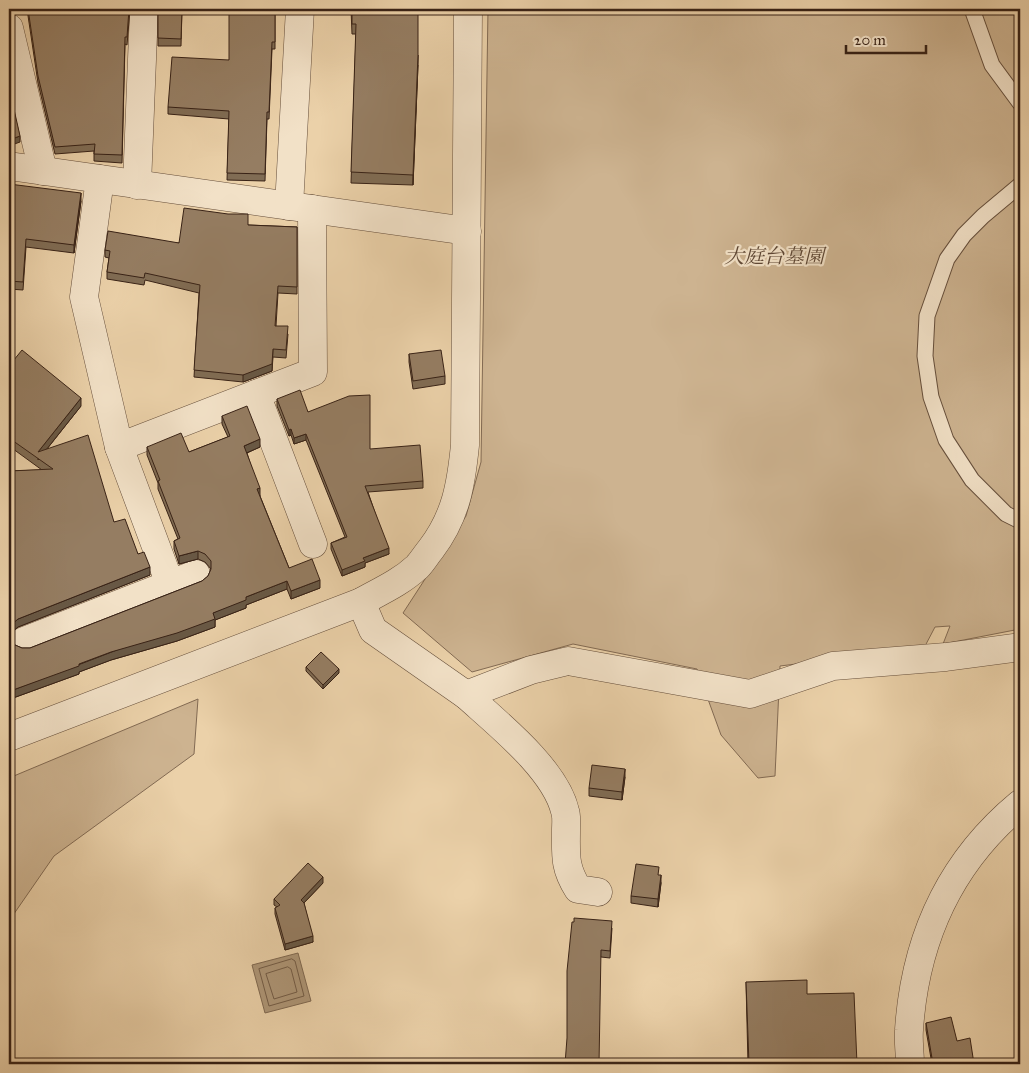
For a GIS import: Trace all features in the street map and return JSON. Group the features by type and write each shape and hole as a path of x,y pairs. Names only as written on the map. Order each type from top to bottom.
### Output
{"street":[{"path":"137,185 144,9"},
{"path":"119,447 313,372 301,208 300,9"},
{"path":"9,736 362,602 395,584 418,567 438,539 453,512 461,484 466,445 468,9"},
{"path":"9,28 43,171"},
{"path":"9,166 467,231"},
{"path":"100,179 84,297 119,447 170,584"},
{"path":"256,394 313,544"},
{"path":"24,641 196,574"},
{"path":"362,602 373,630 466,695 523,748 554,785 565,811 566,857 569,875 578,889 598,892"},
{"path":"466,695 531,670 568,660 750,694 834,666 946,657 1020,647"},
{"path":"910,1064 909,1031 918,963 937,910 966,860 999,822 1020,804"}],"lane":[{"path":"972,9 992,64 1020,103"},
{"path":"1020,186 983,216 964,235 947,259 926,316 925,356 931,397 946,440 972,480 1006,514 1020,521"}],"green space":[{"name":"大庭台墓園","path":"488,9 1020,9 1020,629 943,644 950,626 935,627 924,648 780,666 775,776 758,778 721,735 697,669 573,644 472,672 403,613 466,516 481,462"},
{"path":"198,699 194,754 54,856 9,921 9,778"}],"water":[{"path":"298,953 311,1001 265,1013 252,965"}],"building":[{"path":"28,9 129,9 127,37 125,37 122,155 94,154 95,144 55,147 38,76"},
{"path":"158,9 182,9 181,39 158,38"},
{"path":"229,9 275,9 275,42 272,42 265,174 227,173 229,111 168,107 172,57 229,60"},
{"path":"352,9 418,9 413,175 351,172 356,24 352,24"},
{"path":"9,92 20,136 9,140"},
{"path":"9,184 81,193 74,245 26,239 23,282 9,281"},
{"path":"184,208 228,214 248,214 248,225 297,227 297,287 278,286 275,326 288,326 286,350 273,349 272,364 243,375 194,370 200,285 145,273 144,278 107,272 110,251 105,250 108,231 179,243"},
{"path":"22,350 81,398 38,452 88,435 114,522 125,519 138,554 144,552 150,567 18,619 12,624 9,631 9,471 53,469 9,438 9,405 12,401 9,398 9,366"},
{"path":"441,350 445,376 413,381 409,354"},
{"path":"300,390 308,412 349,396 370,395 370,449 420,445 423,481 365,486 389,548 363,558 365,561 342,570 331,543 347,537 306,434 294,438 277,399"},
{"path":"247,406 260,439 244,446 260,488 257,489 289,568 312,559 320,580 291,591 287,581 246,597 246,600 213,613 215,619 177,633 111,652 13,690 9,679 9,633 10,639 15,645 22,648 30,648 202,581 208,576 211,569 211,561 205,554 198,551 179,556 174,541 180,538 147,447 181,433 189,452 230,436 222,416"},
{"path":"321,652 339,669 323,685 306,667"},
{"path":"592,765 625,769 622,792 589,788"},
{"path":"308,863 323,877 301,900 304,903 313,936 285,944 275,908 280,905 274,899"},
{"path":"636,864 659,867 658,875 661,875 658,899 631,896"},
{"path":"574,918 612,921 610,951 601,950 599,1064 565,1064 567,971"},
{"path":"807,980 807,994 854,993 857,1064 749,1064 746,982"},
{"path":"951,1017 957,1041 970,1038 974,1064 933,1064 926,1023"}]}
